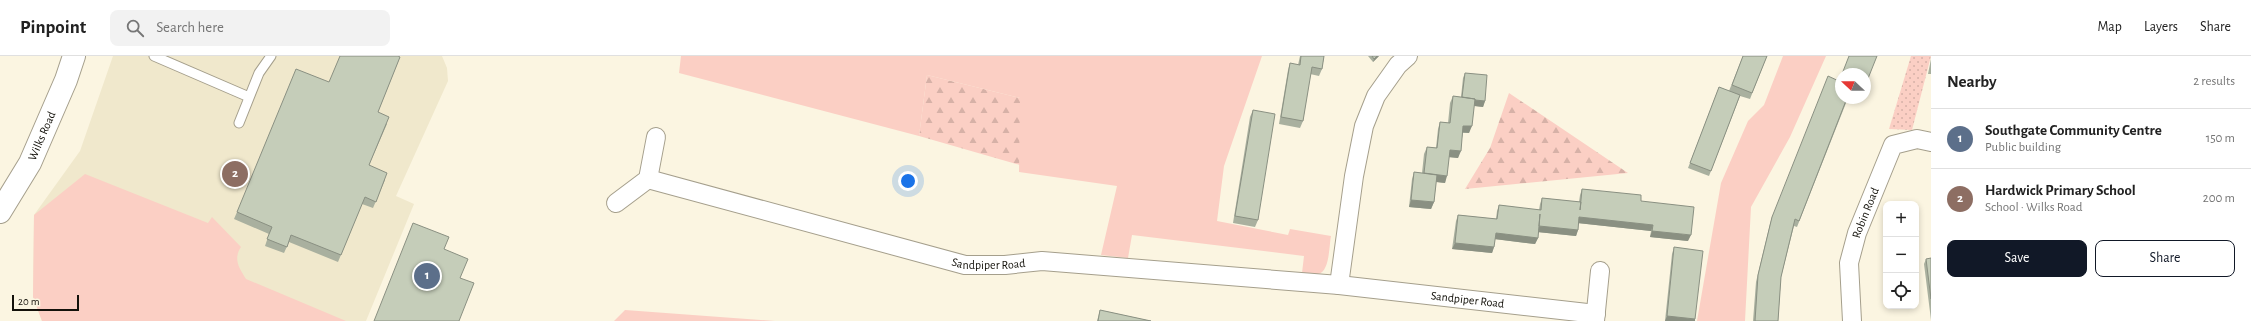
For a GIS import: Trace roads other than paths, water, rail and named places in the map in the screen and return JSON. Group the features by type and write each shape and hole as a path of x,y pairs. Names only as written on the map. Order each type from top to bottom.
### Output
{"street":[{"name":"Wilks Road","path":"0,212 30,163 66,80 74,56"},
{"path":"1339,285 1354,176 1364,126 1376,96 1398,65 1408,56"},
{"path":"616,203 648,179 656,137"},
{"name":"Robin Road","path":"1852,321 1849,263 1857,233 1893,146 1917,139 1931,142"},
{"name":"Sandpiper Road","path":"648,179 965,265 1005,265 1042,261 1339,285 1596,317 1600,271"}],"lane":[{"path":"154,56 249,97"},
{"path":"239,122 267,57"}],"place":[{"name":"Hardwick Primary School","path":"235,174"},
{"name":"Southgate Community Centre","path":"427,276"}]}
